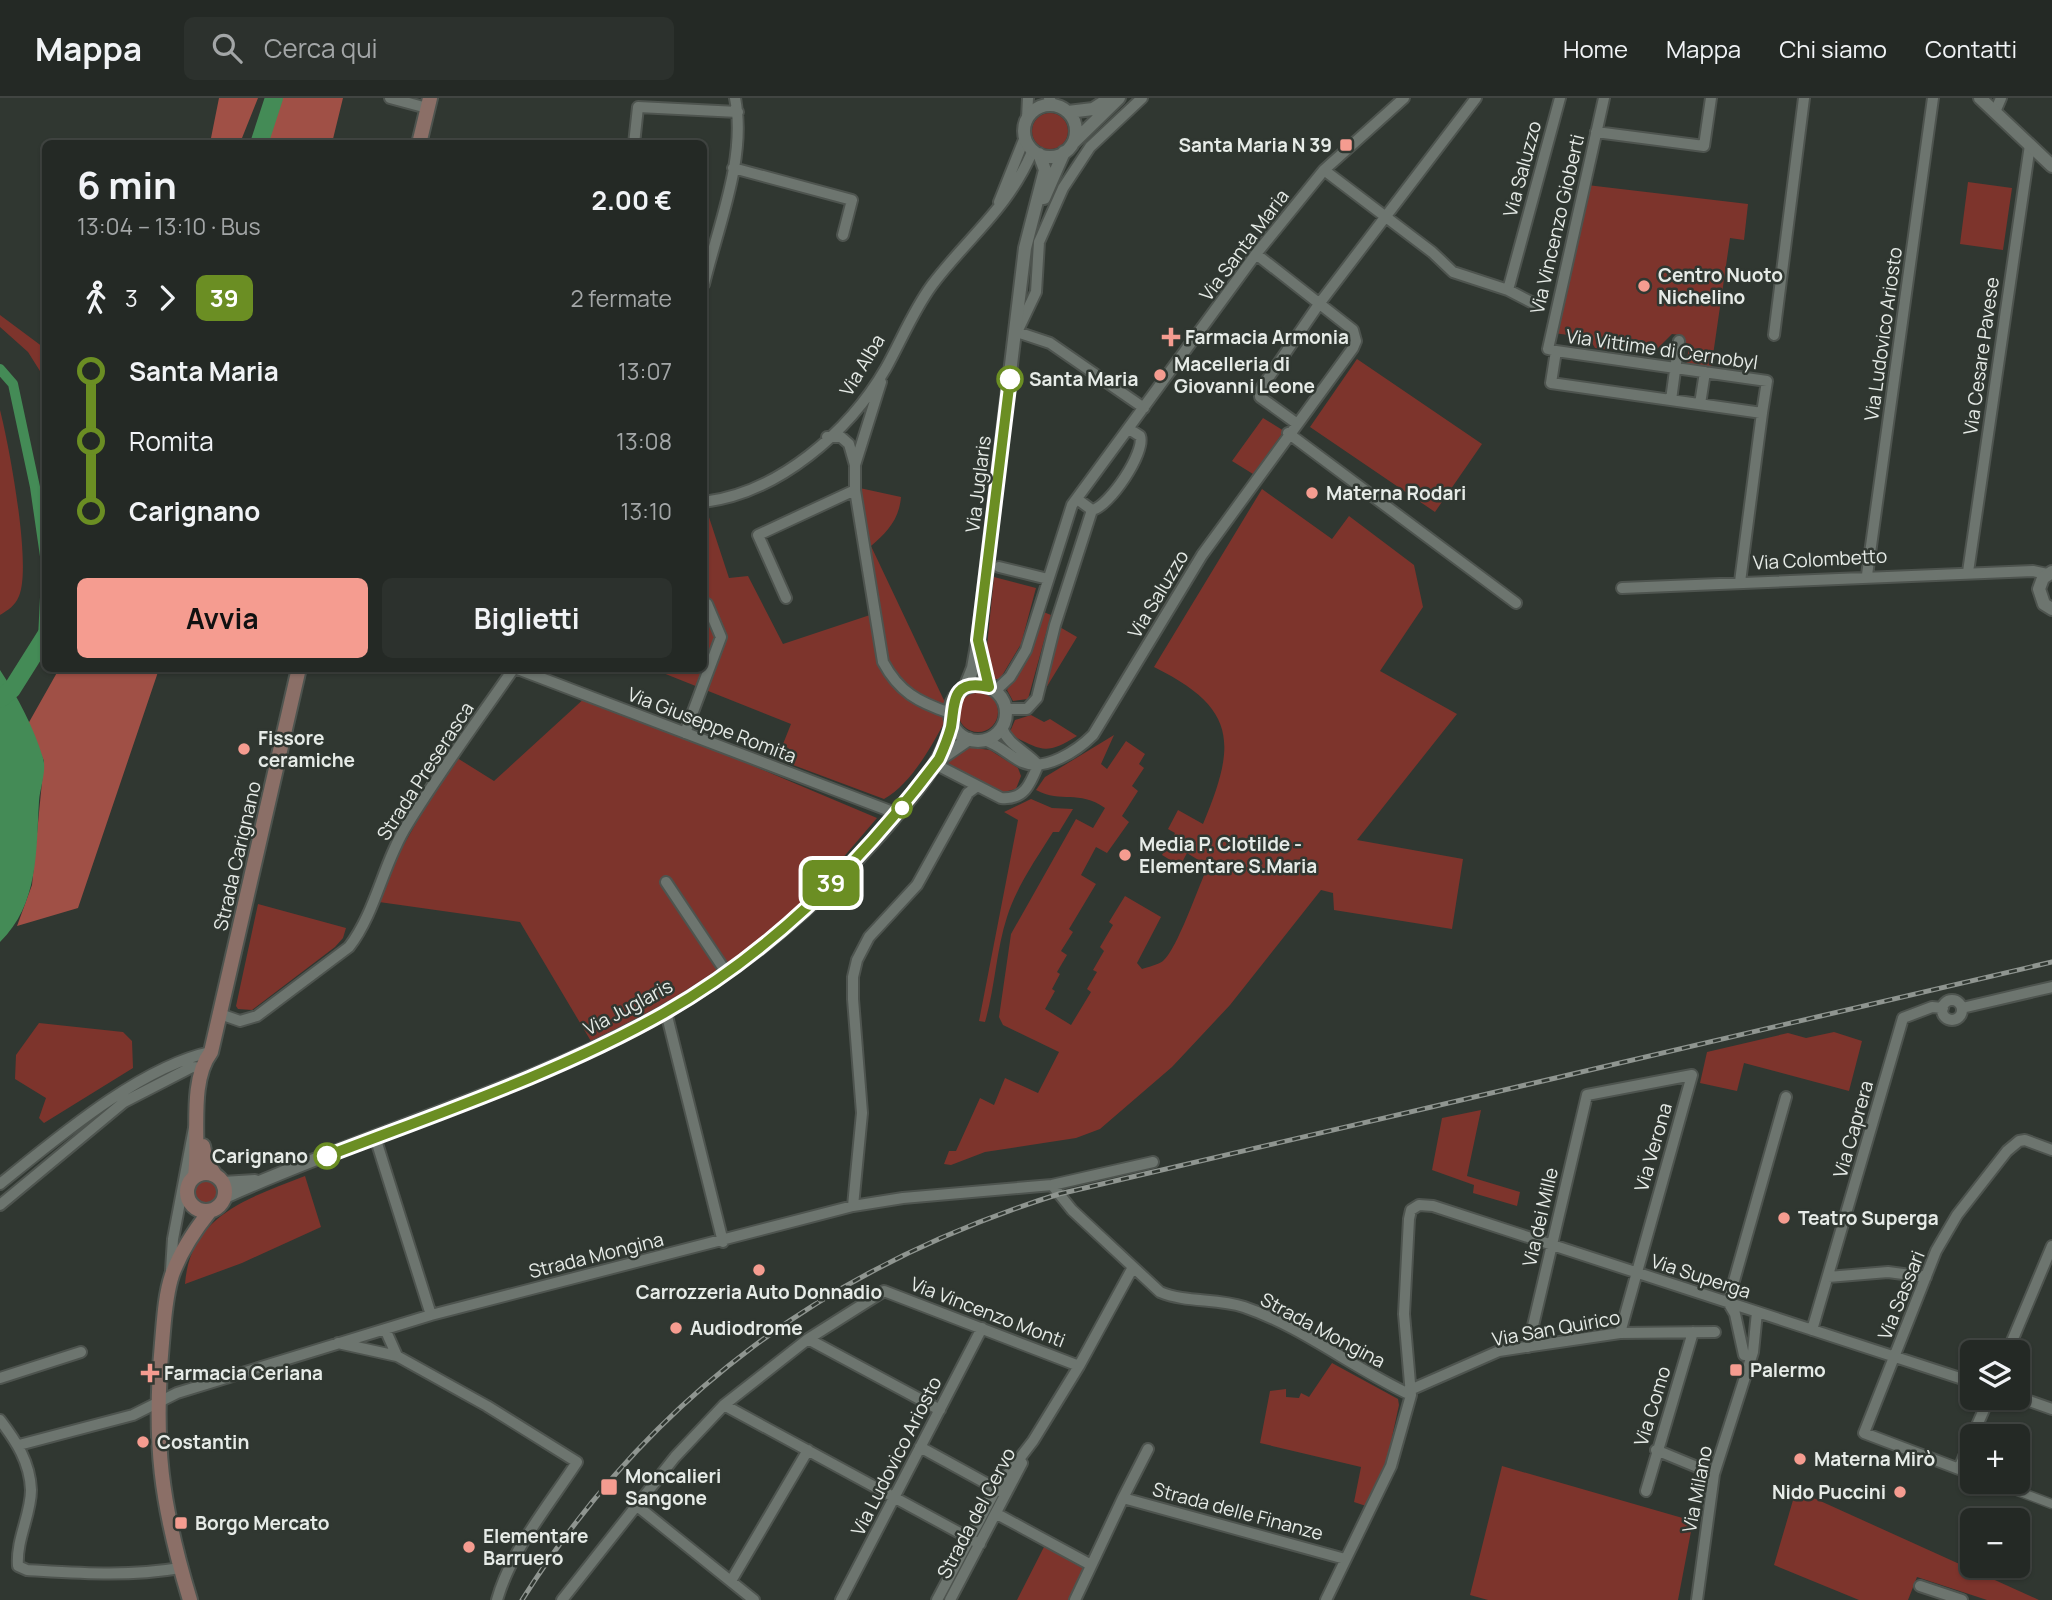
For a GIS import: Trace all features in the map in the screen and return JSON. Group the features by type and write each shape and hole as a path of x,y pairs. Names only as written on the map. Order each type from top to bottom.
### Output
{"main road":[{"path":"420,140 428,103"},
{"name":"Strada Carignano","path":"195,1176 195,1126 203,1068 211,1052 298,672"},
{"name":"Strada Carignano","path":"211,1052 213,1062 204,1108 202,1143 206,1161 221,1185"},
{"path":"203,1173 221,1185 219,1207 210,1211 198,1209 191,1203 187,1190 195,1176 203,1173"},
{"name":"Strada Carignano","path":"187,1240 191,1203"},
{"name":"Strada Carignano","path":"190,1600 162,1493 159,1401 171,1277 187,1240 210,1211"}],"street":[{"path":"390,98 428,103"},
{"path":"707,256 709,238 733,168 738,112 735,98"},
{"path":"1027,118 1051,101 1068,112 1076,127 1069,148 1052,156 1036,152 1025,137 1028,98"},
{"path":"1068,112 1093,109 1110,98"},
{"name":"Via Juglaris","path":"1037,211 1069,148 1119,98"},
{"name":"Via Juglaris","path":"1017,332 1036,292 1039,242 1063,188 1090,147 1142,98"},
{"name":"Via Santa Maria","path":"992,689 1010,677 1026,650 1065,522 1077,499 1256,254 1324,170 1404,98"},
{"path":"1296,423 1260,397 1260,390 1319,304 1476,98"},
{"name":"Via Saluzzo","path":"1508,290 1560,98"},
{"name":"Via Vincenzo Gioberti","path":"1556,351 1548,349 1604,98"},
{"path":"1596,132 1704,146 1711,98"},
{"path":"1774,335 1804,98"},
{"name":"Via Ludovico Ariosto","path":"1867,575 1933,98"},
{"path":"1980,98 2052,166"},
{"path":"1995,112 2001,98"},
{"path":"635,140 638,107 738,112"},
{"name":"Via Alba","path":"994,214 1025,137"},
{"name":"Via Cesare Pavese","path":"1968,572 2030,145"},
{"name":"Via Juglaris","path":"965,688 974,668 978,640 1026,248 1045,170 1036,152"},
{"name":"Via Alba","path":"707,502 728,499 769,481 850,419 885,368 912,312 1019,182 1036,152"},
{"path":"733,168 852,200 843,235"},
{"path":"1324,170 1453,272 1508,290 1536,305"},
{"name":"Via Saluzzo","path":"1038,765 1065,755 1093,735 1202,555 1356,341 1353,330 1256,254"},
{"path":"1017,332 1050,343 1144,408"},
{"path":"1671,400 1679,341"},
{"name":"Via Vittime di Cernobyl","path":"1740,582 1767,381 1556,351 1551,383 1762,412"},
{"path":"855,465 885,368"},
{"path":"1700,404 1705,372"},
{"path":"850,419 859,420 864,426 865,434"},
{"path":"1077,499 1092,510 1101,508 1110,500 1141,450 1140,436 1129,429"},
{"path":"1289,433 1516,603"},
{"path":"827,438 841,437 849,444 855,465 855,490 883,662 893,682 910,695 951,717 969,739 995,743 1023,762 1038,765"},
{"path":"786,598 758,535 855,490"},
{"path":"707,495 728,499"},
{"path":"1006,709 1027,709 1035,704 1066,590 1092,510"},
{"path":"999,568 1066,590"},
{"path":"2019,571 2036,582 2044,604 2052,609"},
{"name":"Via Colombetto","path":"1622,588 1867,575 2019,571 2050,573"},
{"name":"Via Colombetto","path":"2039,589 2050,573"},
{"path":"685,733 721,637 720,628 707,604"},
{"name":"Via Juglaris","path":"978,640 992,689"},
{"name":"Strada Preserasca","path":"220,1014 240,1021 257,1016 349,947 359,934 389,857 407,825 511,672"},
{"name":"Via Giuseppe Romita","path":"525,672 898,814"},
{"path":"951,717 953,700 965,688 992,689 1006,709 1002,728 1010,742 1028,753 1038,765"},
{"name":"Via Juglaris","path":"221,1185 262,1180 375,1137 595,1048 666,1012 726,972 781,930 864,852 898,814 937,761 951,717"},
{"path":"983,740 1002,728"},
{"name":"Via Juglaris","path":"937,761 969,739"},
{"path":"937,761 1000,799 1011,799 1024,793 1038,765"},
{"path":"853,1206 862,1112 853,999 853,977 857,960 869,937 917,885 968,793 976,786"},
{"path":"666,881 726,972"},
{"name":"Via Caprera","path":"1812,1330 1903,1018 1932,1007 1943,1008 1953,1001 1962,1007 2052,987"},
{"path":"666,1012 723,1242"},
{"path":"0,1184 71,1127 119,1094 192,1056 211,1052"},
{"path":"0,1205 124,1101 192,1067 203,1068"},
{"name":"Via Verona","path":"1587,1095 1692,1074 1620,1332"},
{"name":"Via dei Mille","path":"1528,1347 1587,1095"},
{"path":"1744,1355 1735,1314 1728,1302 1786,1097"},
{"name":"Strada Carignano","path":"171,1277 173,1239 191,1133 195,1126"},
{"path":"375,1137 431,1314"},
{"name":"Via Sassari","path":"1959,1469 1864,1433 1926,1277 1956,1215 2007,1151 2025,1140 2052,1150"},
{"name":"Strada Mongina","path":"19,1445 133,1415 159,1401 431,1314 723,1242 853,1206 903,1198 1052,1185 1153,1162"},
{"name":"Strada Mongina","path":"1052,1185 1132,1269 1160,1292 1171,1297 1243,1307 1410,1392"},
{"name":"Via Superga","path":"1419,1205 1433,1206 1551,1247 1960,1377"},
{"name":"Strada delle Finanze","path":"1326,1600 1391,1466 1410,1392 1404,1314 1409,1219 1411,1210 1419,1205"},
{"path":"2012,1340 2052,1246"},
{"name":"Strada del Cervo","path":"937,1600 996,1514 1033,1441 1079,1366 1132,1269"},
{"path":"1828,1277 1888,1272 1926,1277"},
{"name":"Via Vincenzo Monti","path":"808,1339 884,1291 1079,1366"},
{"name":"Via Milano","path":"1697,1600 1714,1474 1753,1352 1752,1310"},
{"name":"Via Milano","path":"1740,1386 1752,1310"},
{"path":"1754,1338 1765,1324 1777,1319"},
{"name":"Via Ludovico Ariosto","path":"841,1600 982,1328"},
{"path":"385,1329 397,1356"},
{"name":"Via San Quirico","path":"1410,1392 1499,1351 1620,1332 1715,1332"},
{"name":"Via Como","path":"1646,1492 1656,1450 1693,1332"},
{"path":"562,1600 675,1457 724,1405 808,1339 940,1410"},
{"path":"337,1343 397,1356 487,1406 577,1462 524,1543 502,1585 498,1600"},
{"path":"0,1378 81,1352"},
{"path":"2030,1401 2052,1409"},
{"path":"724,1405 975,1541"},
{"path":"0,1420 19,1445 31,1491 17,1550 18,1566 27,1570 110,1575 148,1574 180,1568"},
{"name":"Strada del Cervo","path":"950,1600 996,1489 1033,1441"},
{"path":"920,1447 1007,1494"},
{"name":"Strada delle Finanze","path":"1075,1600 1148,1449"},
{"path":"731,1581 808,1450"},
{"path":"1656,1450 1714,1474"},
{"path":"2026,1494 2052,1504"},
{"name":"Strada delle Finanze","path":"1123,1498 1345,1559"},
{"path":"636,1505 754,1600"},
{"path":"996,1514 1091,1565"},
{"path":"1920,1586 1962,1600"}],"shaded area":[{"path":"219,98 258,98 241,140 211,140"},
{"path":"274,98 343,98 333,140 260,140"},
{"path":"1050,113 1063,118 1068,131 1063,144 1050,149 1037,144 1032,131 1037,118"},
{"path":"1968,182 2012,188 2003,250 1960,244"},
{"name":"Centro Nuoto Nichelino","path":"1587,185 1748,204 1744,240 1730,238 1711,369 1686,365 1689,347 1680,335 1672,334 1651,355 1595,348 1589,338 1554,333"},
{"path":"0,315 42,346 42,374 28,352 0,327"},
{"path":"1357,359 1482,444 1435,512 1310,427"},
{"path":"0,410 9,450 23,559 19,596 13,605 0,615"},
{"path":"1263,418 1284,431 1253,474 1232,461"},
{"path":"855,487 901,497 898,512 891,525 871,546 950,713 914,772 895,792 884,799 777,759 791,724 661,672 707,672 707,511 729,578 748,576 783,644 870,615"},
{"path":"1262,489 1332,539 1349,516 1414,565 1423,607 1380,671 1457,714 1357,840 1463,859 1452,929 1334,910 1333,893 1321,890 1230,1005 1172,1067 1100,1129 1076,1138 985,1152 951,1165 944,1164 949,1151 956,1151 980,1098 994,1105 1005,1078 1038,1093 1059,1052 1003,1025 999,1017 1011,934 1076,819 1093,828 1105,808 1086,799 1054,796 1036,790 1045,777 1114,735 1101,764 1107,769 1126,741 1145,754 1139,764 1144,768 1132,786 1138,791 1122,816 1129,822 1107,853 1096,847 1081,875 1096,884 1069,929 1073,932 1061,951 1067,955 1057,972 1060,974 1052,989 1055,991 1045,1009 1071,1025 1091,992 1087,989 1097,972 1093,970 1104,951 1100,947 1113,925 1109,922 1125,896 1161,917 1137,963 1142,969 1163,961 1181,931 1208,866 1187,853 1180,866 1162,855 1175,833 1168,829 1178,810 1203,824 1214,796 1224,750 1222,731 1215,713 1201,697 1154,667"},
{"path":"994,577 1036,588 1021,644 1000,679 991,679 985,666"},
{"path":"1041,611 1051,615 1028,699 1013,701 1007,690"},
{"path":"1058,626 1077,637 1043,693"},
{"path":"0,670 30,724 44,768 36,858 29,894 13,927 0,942"},
{"path":"57,672 158,672 78,908 17,926 32,885 44,761 28,724"},
{"path":"978,692 986,693 992,698 997,704 997,720 992,726 986,731 978,732 970,731 964,726 959,720 958,712 959,704 964,698 970,693"},
{"path":"587,696 877,818 781,930 668,1021 595,1048 520,922 372,901 454,756 494,781"},
{"path":"1031,715 1044,722 1050,719 1077,736 1057,746 1043,748 1009,734 1015,720"},
{"path":"959,748 990,750 1018,768 1021,776 1016,789 1000,793 949,768 948,763"},
{"path":"1031,799 1052,808 1073,809 1059,832 1053,832 1016,894 1003,930 985,1022 979,1021 1018,820 1004,812"},
{"path":"258,904 346,928 343,938 335,947 252,1010 238,1009 236,1006"},
{"path":"39,1023 123,1032 132,1041 133,1068 44,1123 39,1118 46,1098 15,1079 16,1055"},
{"path":"1834,1032 1862,1041 1849,1091 1744,1063 1737,1091 1700,1083 1707,1052 1788,1033 1806,1038"},
{"path":"1481,1110 1467,1176 1520,1192 1517,1206 1473,1193 1474,1185 1432,1170 1442,1118"},
{"path":"305,1176 321,1227 242,1263 185,1284 189,1260 210,1225 226,1212 263,1192"},
{"path":"206,1180 215,1183 218,1192 215,1201 206,1204 197,1201 194,1192 197,1183"},
{"path":"1332,1363 1398,1399 1387,1460 1366,1506 1354,1502 1361,1467 1260,1443 1270,1391 1286,1389 1286,1397 1299,1398 1301,1393 1309,1397"},
{"path":"1502,1466 1693,1521 1678,1600 1488,1600 1470,1595"},
{"path":"1796,1490 1960,1564 1960,1578 1990,1578 2039,1600 1987,1600 1917,1577 1908,1600 1859,1600 1774,1565"},
{"path":"1045,1545 1087,1566 1070,1600 1017,1600"}],"waterway":[{"path":"260,140 274,98"},
{"path":"0,369 13,384 35,487 42,535"},
{"path":"0,699 12,689 42,641"}],"railway":[{"path":"522,1600 573,1526 628,1460 688,1400 753,1347 822,1300 896,1259 975,1224 1059,1194 2052,962"}],"bus line":[{"name":"39","path":"327,1156 595,1048 666,1012 726,972 781,930 864,852 898,814 939,759 952,722 950,713 953,700 965,688 973,685 989,687 978,640 1010,379"}],"place":[{"name":"Santa Maria N 39","path":"1346,145"},
{"name":"Centro Nuoto Nichelino","path":"1644,286"},
{"name":"Farmacia Armonia","path":"1171,337"},
{"name":"Macelleria di Giovanni Leone","path":"1160,375"},
{"name":"Santa Maria","path":"1010,379"},
{"name":"Materna Rodari","path":"1312,493"},
{"name":"Fissore ceramiche","path":"244,749"},
{"name":"Media P. Clotilde - Elementare S.Maria","path":"1125,855"},
{"name":"Carignano","path":"327,1156"},
{"name":"Teatro Superga","path":"1784,1218"},
{"name":"Carrozzeria Auto Donnadio","path":"759,1270"},
{"name":"Audiodrome","path":"676,1328"},
{"name":"Palermo","path":"1736,1370"},
{"name":"Farmacia Ceriana","path":"150,1373"},
{"name":"Costantin","path":"143,1442"},
{"name":"Materna Mirò","path":"1800,1459"},
{"name":"Moncalieri Sangone","path":"609,1487"},
{"name":"Nido Puccini","path":"1900,1492"},
{"name":"Borgo Mercato","path":"181,1523"},
{"name":"Elementare Barruero","path":"469,1547"}]}
